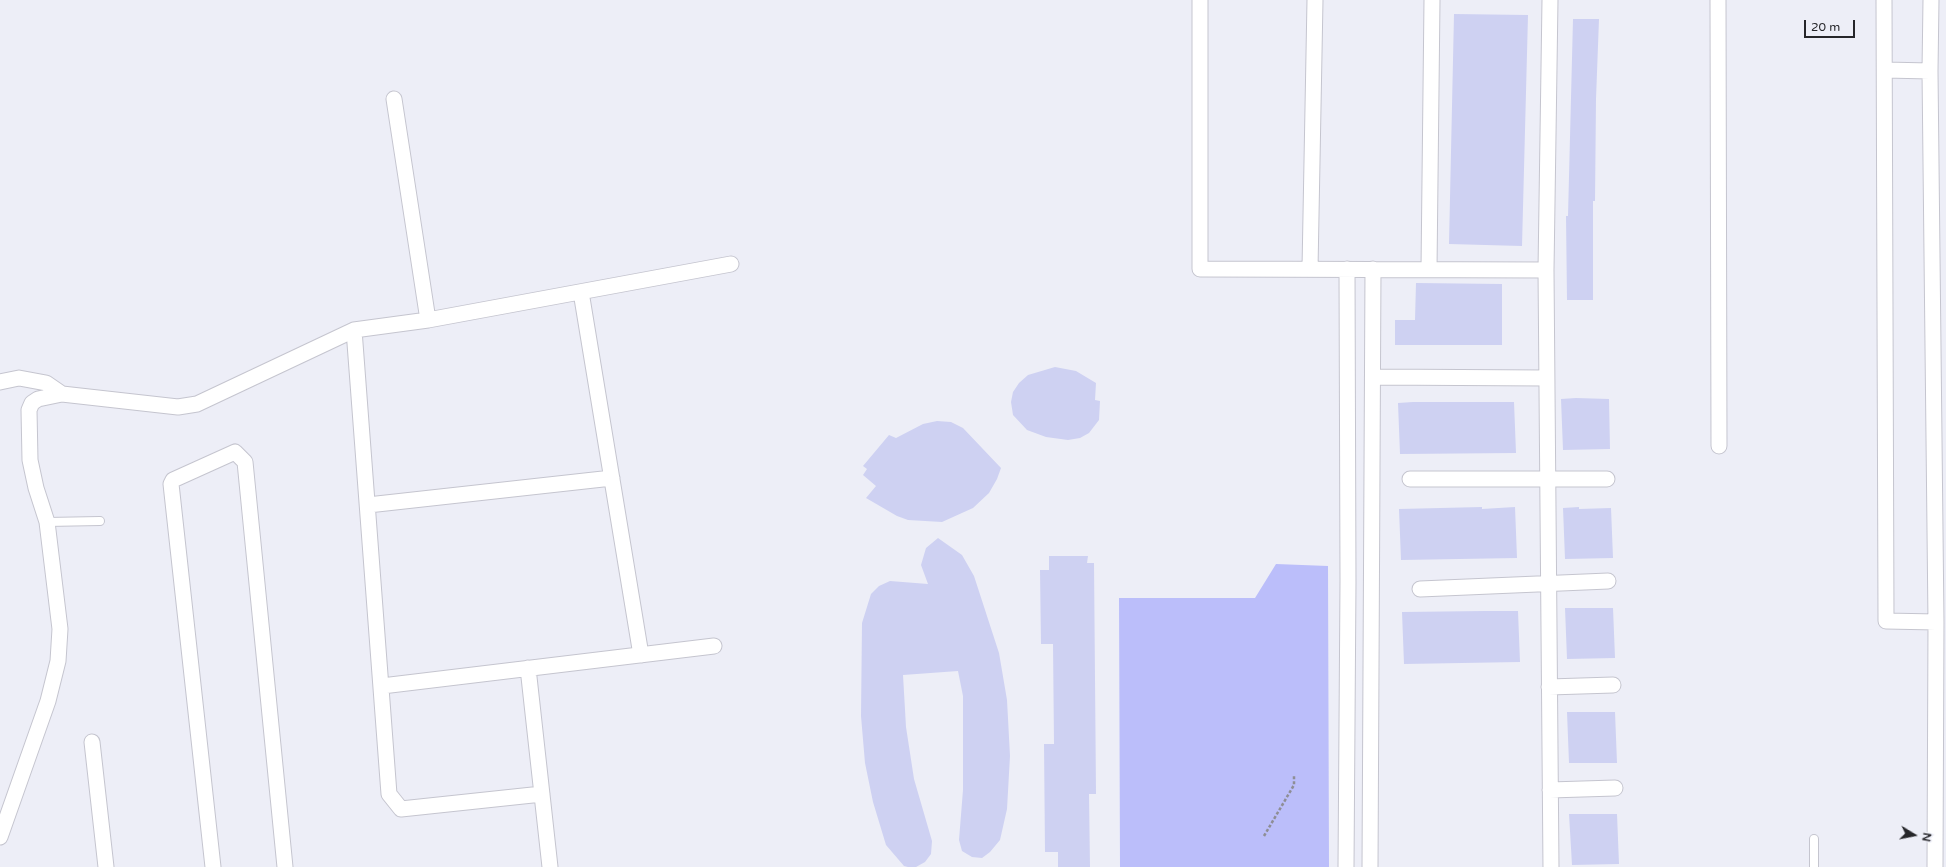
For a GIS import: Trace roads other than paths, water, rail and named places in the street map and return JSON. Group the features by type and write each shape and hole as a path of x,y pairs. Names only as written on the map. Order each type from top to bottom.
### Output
{"street":[{"path":"1200,0 1200,269 1546,270"},
{"path":"1310,269 1315,0"},
{"path":"1429,269 1432,0"},
{"path":"1550,0 1546,378 1551,867"},
{"path":"1718,0 1719,446"},
{"path":"1884,0 1886,621 1936,622"},
{"path":"1931,0 1930,71 1936,622 1935,867"},
{"path":"1885,70 1930,71"},
{"path":"394,99 428,320"},
{"path":"0,837 48,701 58,661 60,629 47,522 36,488 30,460 29,410 32,403 38,399 62,394 178,407 197,404 354,330 428,320 731,264"},
{"path":"1346,867 1348,581 1347,269"},
{"path":"1370,867 1374,269"},
{"path":"581,292 641,654"},
{"path":"354,330 389,794 401,809 542,794"},
{"path":"1373,377 1546,378"},
{"path":"0,382 19,378 46,383 62,394"},
{"path":"214,867 171,484 173,480 235,452 245,462 285,867"},
{"path":"368,506 612,478"},
{"path":"1410,479 1608,479"},
{"path":"1348,581 1372,581"},
{"path":"1420,589 1608,581"},
{"path":"382,686 714,646"},
{"path":"528,668 550,867"},
{"path":"1549,687 1613,685"},
{"path":"92,742 106,867"},
{"path":"1550,790 1615,788"}],"lane":[{"path":"47,522 100,521"},
{"path":"1814,839 1814,867"}]}
